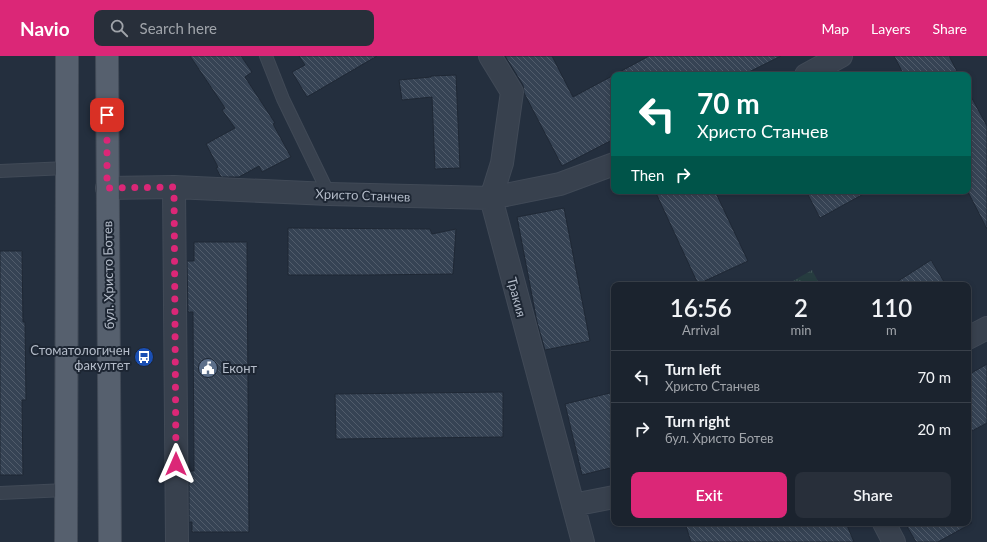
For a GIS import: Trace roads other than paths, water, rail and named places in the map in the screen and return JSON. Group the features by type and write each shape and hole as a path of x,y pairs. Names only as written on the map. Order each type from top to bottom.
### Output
{"main road":[{"path":"66,542 67,56"},
{"name":"бул. Христо Ботев","path":"107,56 110,542"}],"street":[{"path":"490,56 512,92 502,163 491,198"},
{"path":"812,72 842,56"},
{"name":"Христо Станчев","path":"107,188 174,187 329,194 491,198 560,184 611,165"},
{"path":"174,187 177,542"},
{"name":"Тракия","path":"491,198 583,542"},
{"path":"971,336 987,328"},
{"path":"573,506 611,498"},
{"path":"886,526 894,542"}],"lane":[{"path":"266,56 283,99 329,194"},
{"path":"0,171 67,168"},
{"path":"0,493 66,490"}],"place":[{"name":"Стоматологичен факултет","path":"144,357"},
{"name":"Еконт","path":"208,368"}]}
